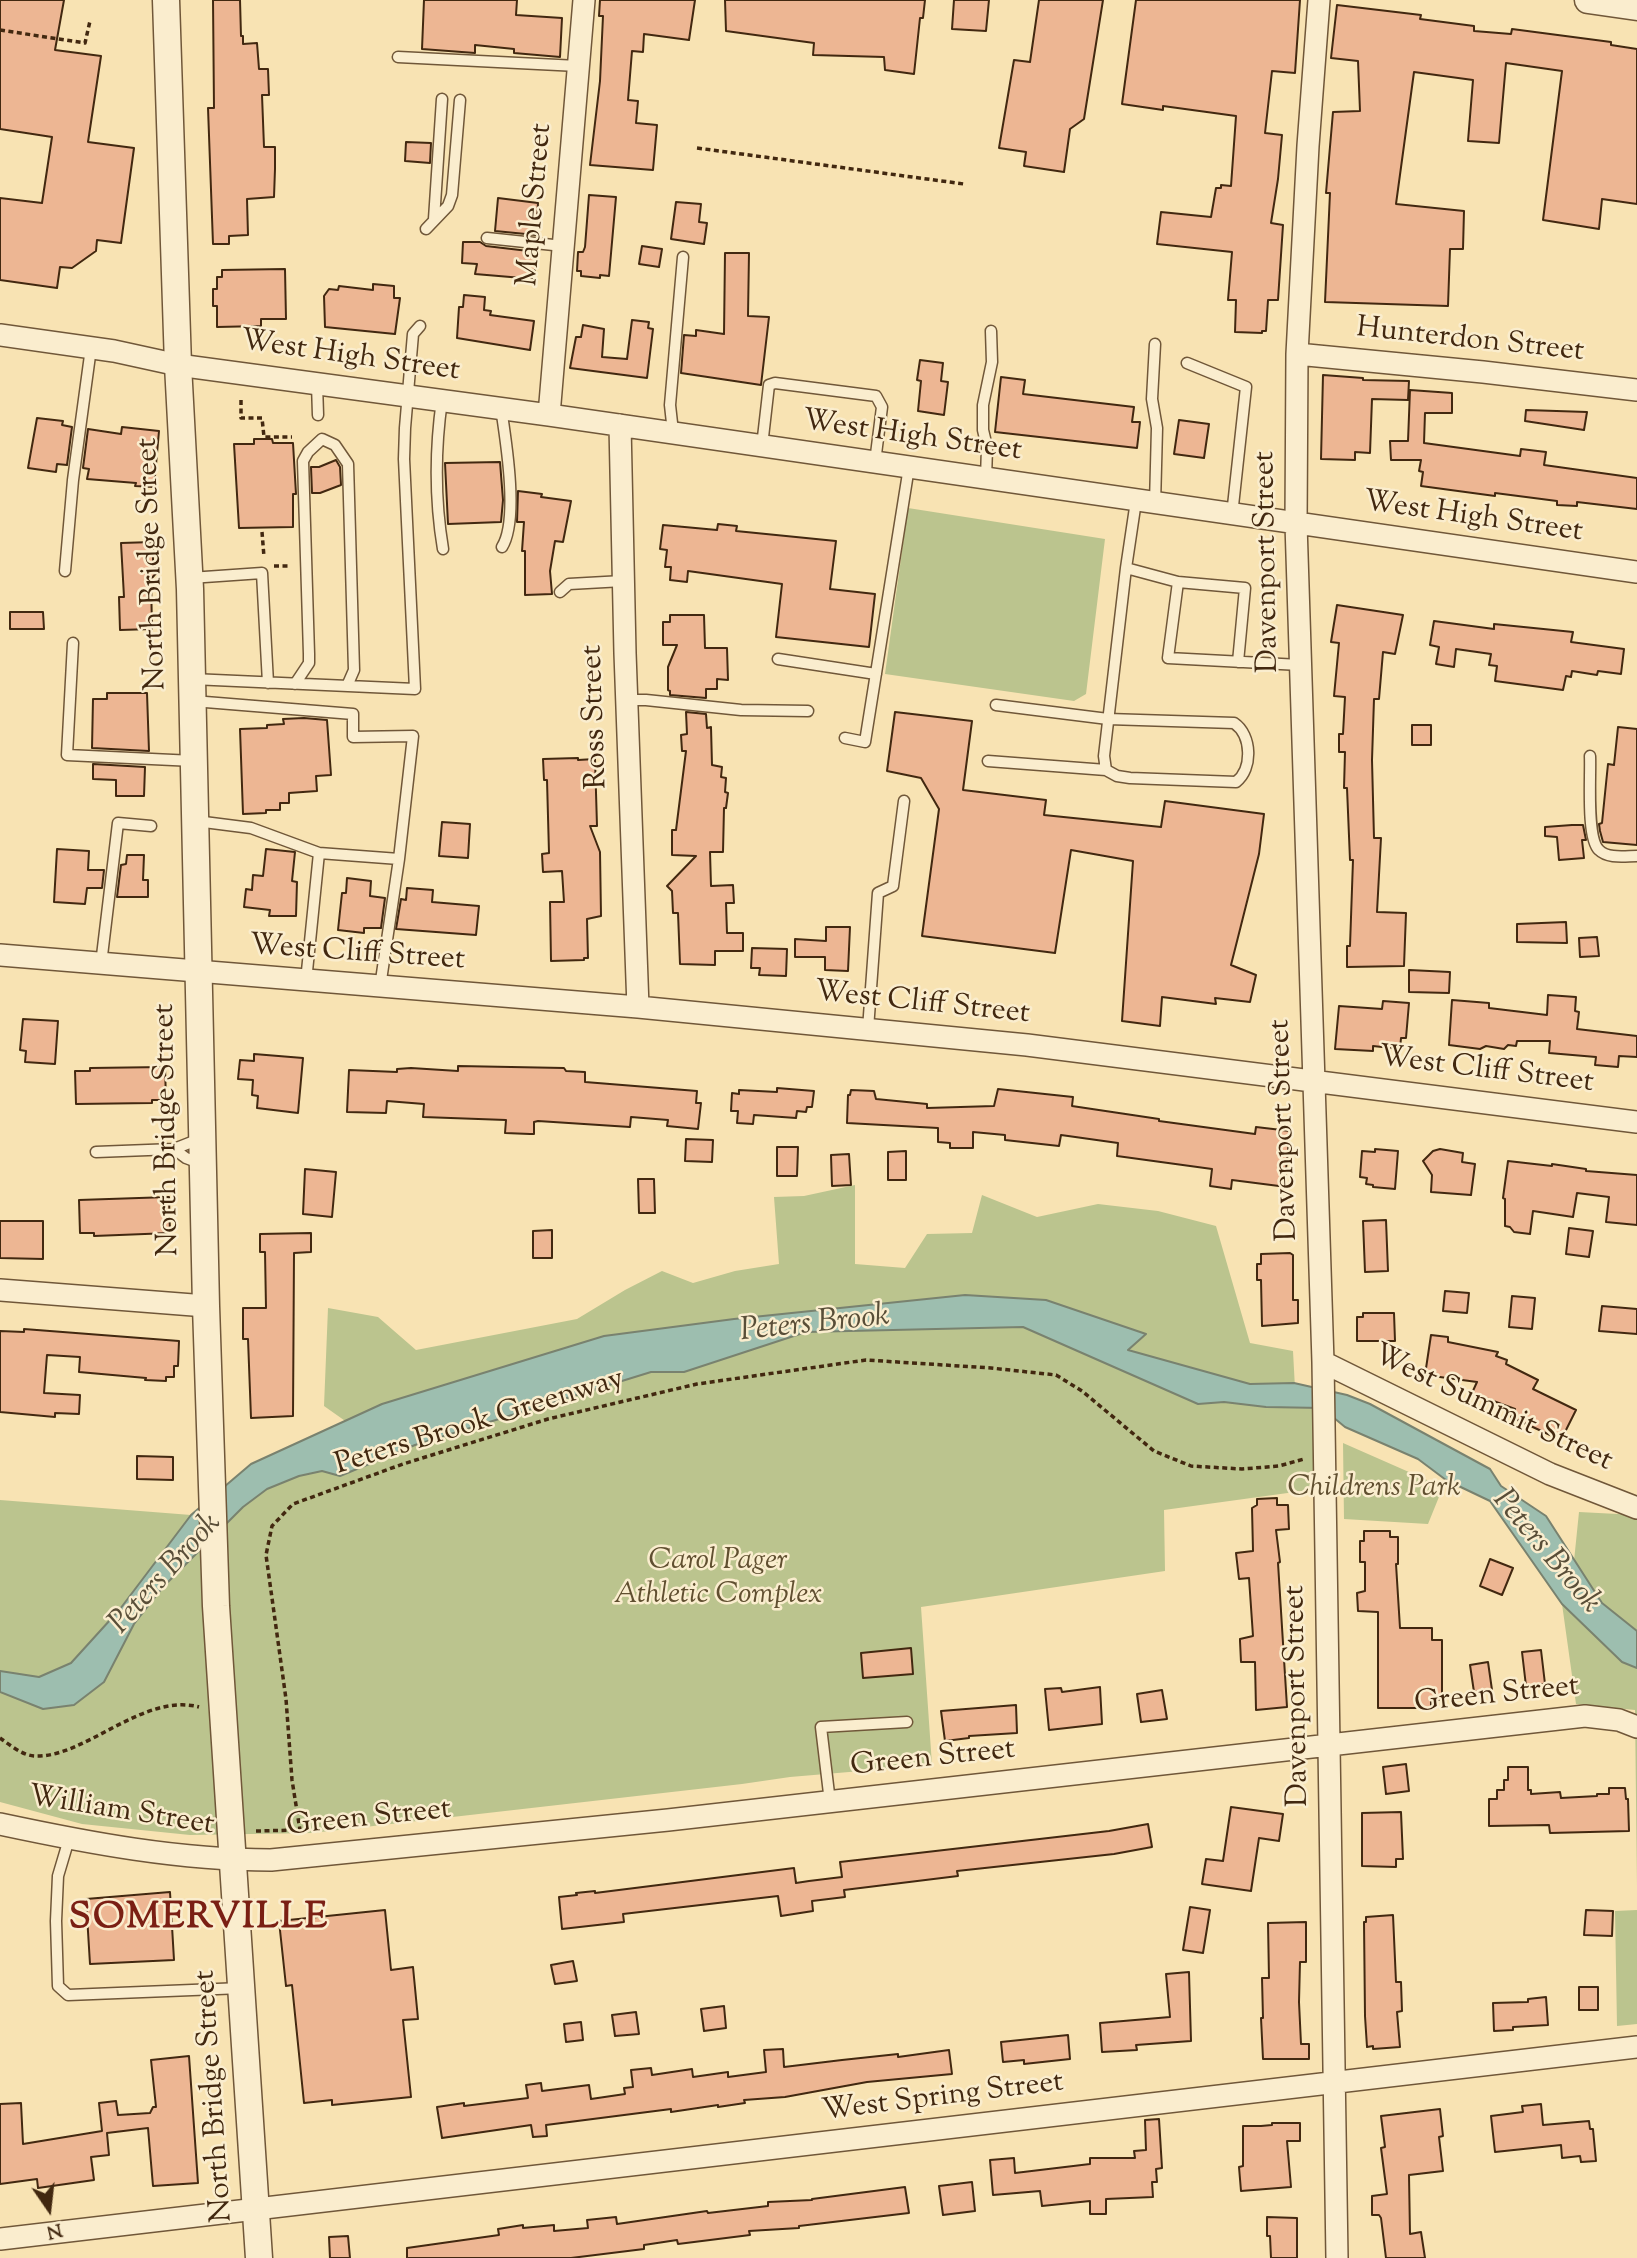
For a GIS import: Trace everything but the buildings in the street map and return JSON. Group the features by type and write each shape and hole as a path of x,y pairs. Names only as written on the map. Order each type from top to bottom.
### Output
{"street":[{"name":"North Bridge Street","path":"166,0 178,365 190,578 206,1306 216,1606 259,2258"},
{"name":"Maple Street","path":"549,415 584,0"},
{"name":"Davenport Street","path":"1319,0 1297,354 1296,524 1324,1372 1338,2258"},
{"path":"1588,0 1637,7"},
{"name":"West High Street","path":"0,335 91,348 178,365 673,432 1637,572"},
{"name":"Hunterdon Street","path":"1297,354 1637,390"},
{"name":"Ross Street","path":"620,425 626,700 638,1007"},
{"name":"West Cliff Street","path":"0,955 638,1007 1027,1045 1637,1122"},
{"path":"0,1290 206,1306"},
{"name":"West Summit Street","path":"1324,1372 1550,1474 1637,1508"},
{"name":"Green Street","path":"233,1860 284,1858 830,1802 1585,1716 1619,1720 1637,1727"},
{"name":"William Street","path":"0,1824 96,1845 233,1860"},
{"name":"West Spring Street","path":"0,2239 1637,2047"}],"lane":[{"path":"398,57 578,66"},
{"path":"434,219 442,99"},
{"path":"426,229 448,206 452,195 460,100"},
{"path":"487,238 563,246"},
{"path":"673,432 670,405 683,257"},
{"path":"192,690 268,683 415,689 404,459 413,334 420,326"},
{"path":"986,478 987,447 983,430 984,405 992,362 991,331"},
{"path":"1106,770 1104,757 1126,568 1145,502 1157,428 1152,399 1155,344"},
{"path":"65,571 91,348"},
{"path":"1187,363 1246,387 1232,515"},
{"path":"762,446 769,385 775,383 876,396 882,407 874,462"},
{"path":"317,384 318,415"},
{"path":"442,400 438,432 439,522 443,550"},
{"path":"501,408 508,458 510,529 502,547"},
{"path":"295,684 309,663 303,461 322,439 335,445 348,464 354,670 347,686"},
{"path":"845,738 865,742 909,467"},
{"path":"1126,568 1178,582 1245,588 1237,662"},
{"path":"190,578 262,573 268,683"},
{"path":"559,592 569,584 623,581"},
{"path":"1178,582 1168,658 1300,665"},
{"path":"73,643 67,755 194,761"},
{"path":"778,659 876,674"},
{"path":"192,690 353,714 353,737 412,736 399,859 380,987"},
{"path":"626,700 740,710 808,711"},
{"path":"988,761 1106,770 1116,776 1130,778 1236,782 1248,768 1245,735 1242,728 1234,723 1108,719 996,705"},
{"path":"1590,756 1591,827 1595,844 1600,852 1614,856 1637,856"},
{"path":"868,1029 878,893 893,886 904,802"},
{"path":"195,821 251,828 319,853 399,859"},
{"path":"101,964 118,823 151,826"},
{"path":"306,981 319,853"},
{"path":"96,1152 174,1149 202,1138"},
{"path":"174,1149 203,1165"},
{"path":"830,1802 821,1727 907,1722"},
{"path":"69,1839 58,1876 55,1921 58,1986 68,1995 242,1988"}],"path":[{"path":"0,30 85,43 90,21"},
{"path":"698,148 964,184"},
{"path":"241,400 241,418 262,418 264,438 292,437"},
{"path":"262,532 265,566"},
{"name":"Peters Brook Greenway","path":"256,1831 300,1829 292,1780 286,1699 266,1555 272,1526 293,1504 403,1464 548,1419 697,1384 866,1360 991,1368 1056,1376 1082,1391 1154,1451 1191,1466 1242,1469 1279,1466 1306,1458 1306,1472"},
{"path":"0,1738 15,1749 33,1756 79,1744 124,1721 165,1707 199,1705 200,1718"}],"green space":[{"path":"908,508 1105,539 1086,694 1074,701 885,674"},
{"name":"Carol Pager Athletic Complex","path":"855,1185 855,1264 905,1268 927,1234 972,1233 982,1195 1037,1217 1098,1204 1158,1211 1216,1226 1250,1343 1293,1351 1296,1407 1322,1408 1324,1488 1164,1510 1165,1571 921,1607 932,1765 790,1777 312,1833 190,1835 82,1824 0,1802 0,1692 43,1709 104,1682 134,1624 163,1587 243,1507 267,1489 299,1476 322,1471 340,1476 392,1454 324,1406 328,1308 378,1317 416,1350 577,1319 662,1271 693,1283 735,1271 779,1264 774,1197 804,1196"},
{"name":"Childrens Park","path":"1343,1443 1443,1487 1428,1524 1344,1519"},
{"path":"0,1500 191,1515 120,1609 71,1663 39,1677 0,1671"},
{"path":"1579,1512 1637,1515 1637,1886 1635,1710 1576,1704 1562,1604 1574,1561"},
{"path":"1637,1910 1637,2024 1617,2026 1615,1911"}],"water":[{"name":"Peters Brook","path":"965,1295 1046,1300 1146,1334 1128,1350 1250,1384 1294,1383 1347,1395 1370,1404 1490,1469 1501,1486 1546,1516 1602,1603 1637,1631 1637,1668 1622,1662 1562,1604 1490,1501 1446,1480 1418,1459 1345,1427 1322,1408 1266,1407 1224,1402 1198,1404 1023,1327 806,1332 684,1372 651,1372 415,1445 340,1476 322,1471 299,1476 267,1489 243,1507 163,1587 134,1624 104,1682 74,1705 43,1709 0,1692 0,1671 39,1677 71,1663 120,1609 191,1515 251,1464 382,1404 604,1336 734,1319"}],"district":[{"name":"SOMERVILLE","path":"199,1921"}]}
